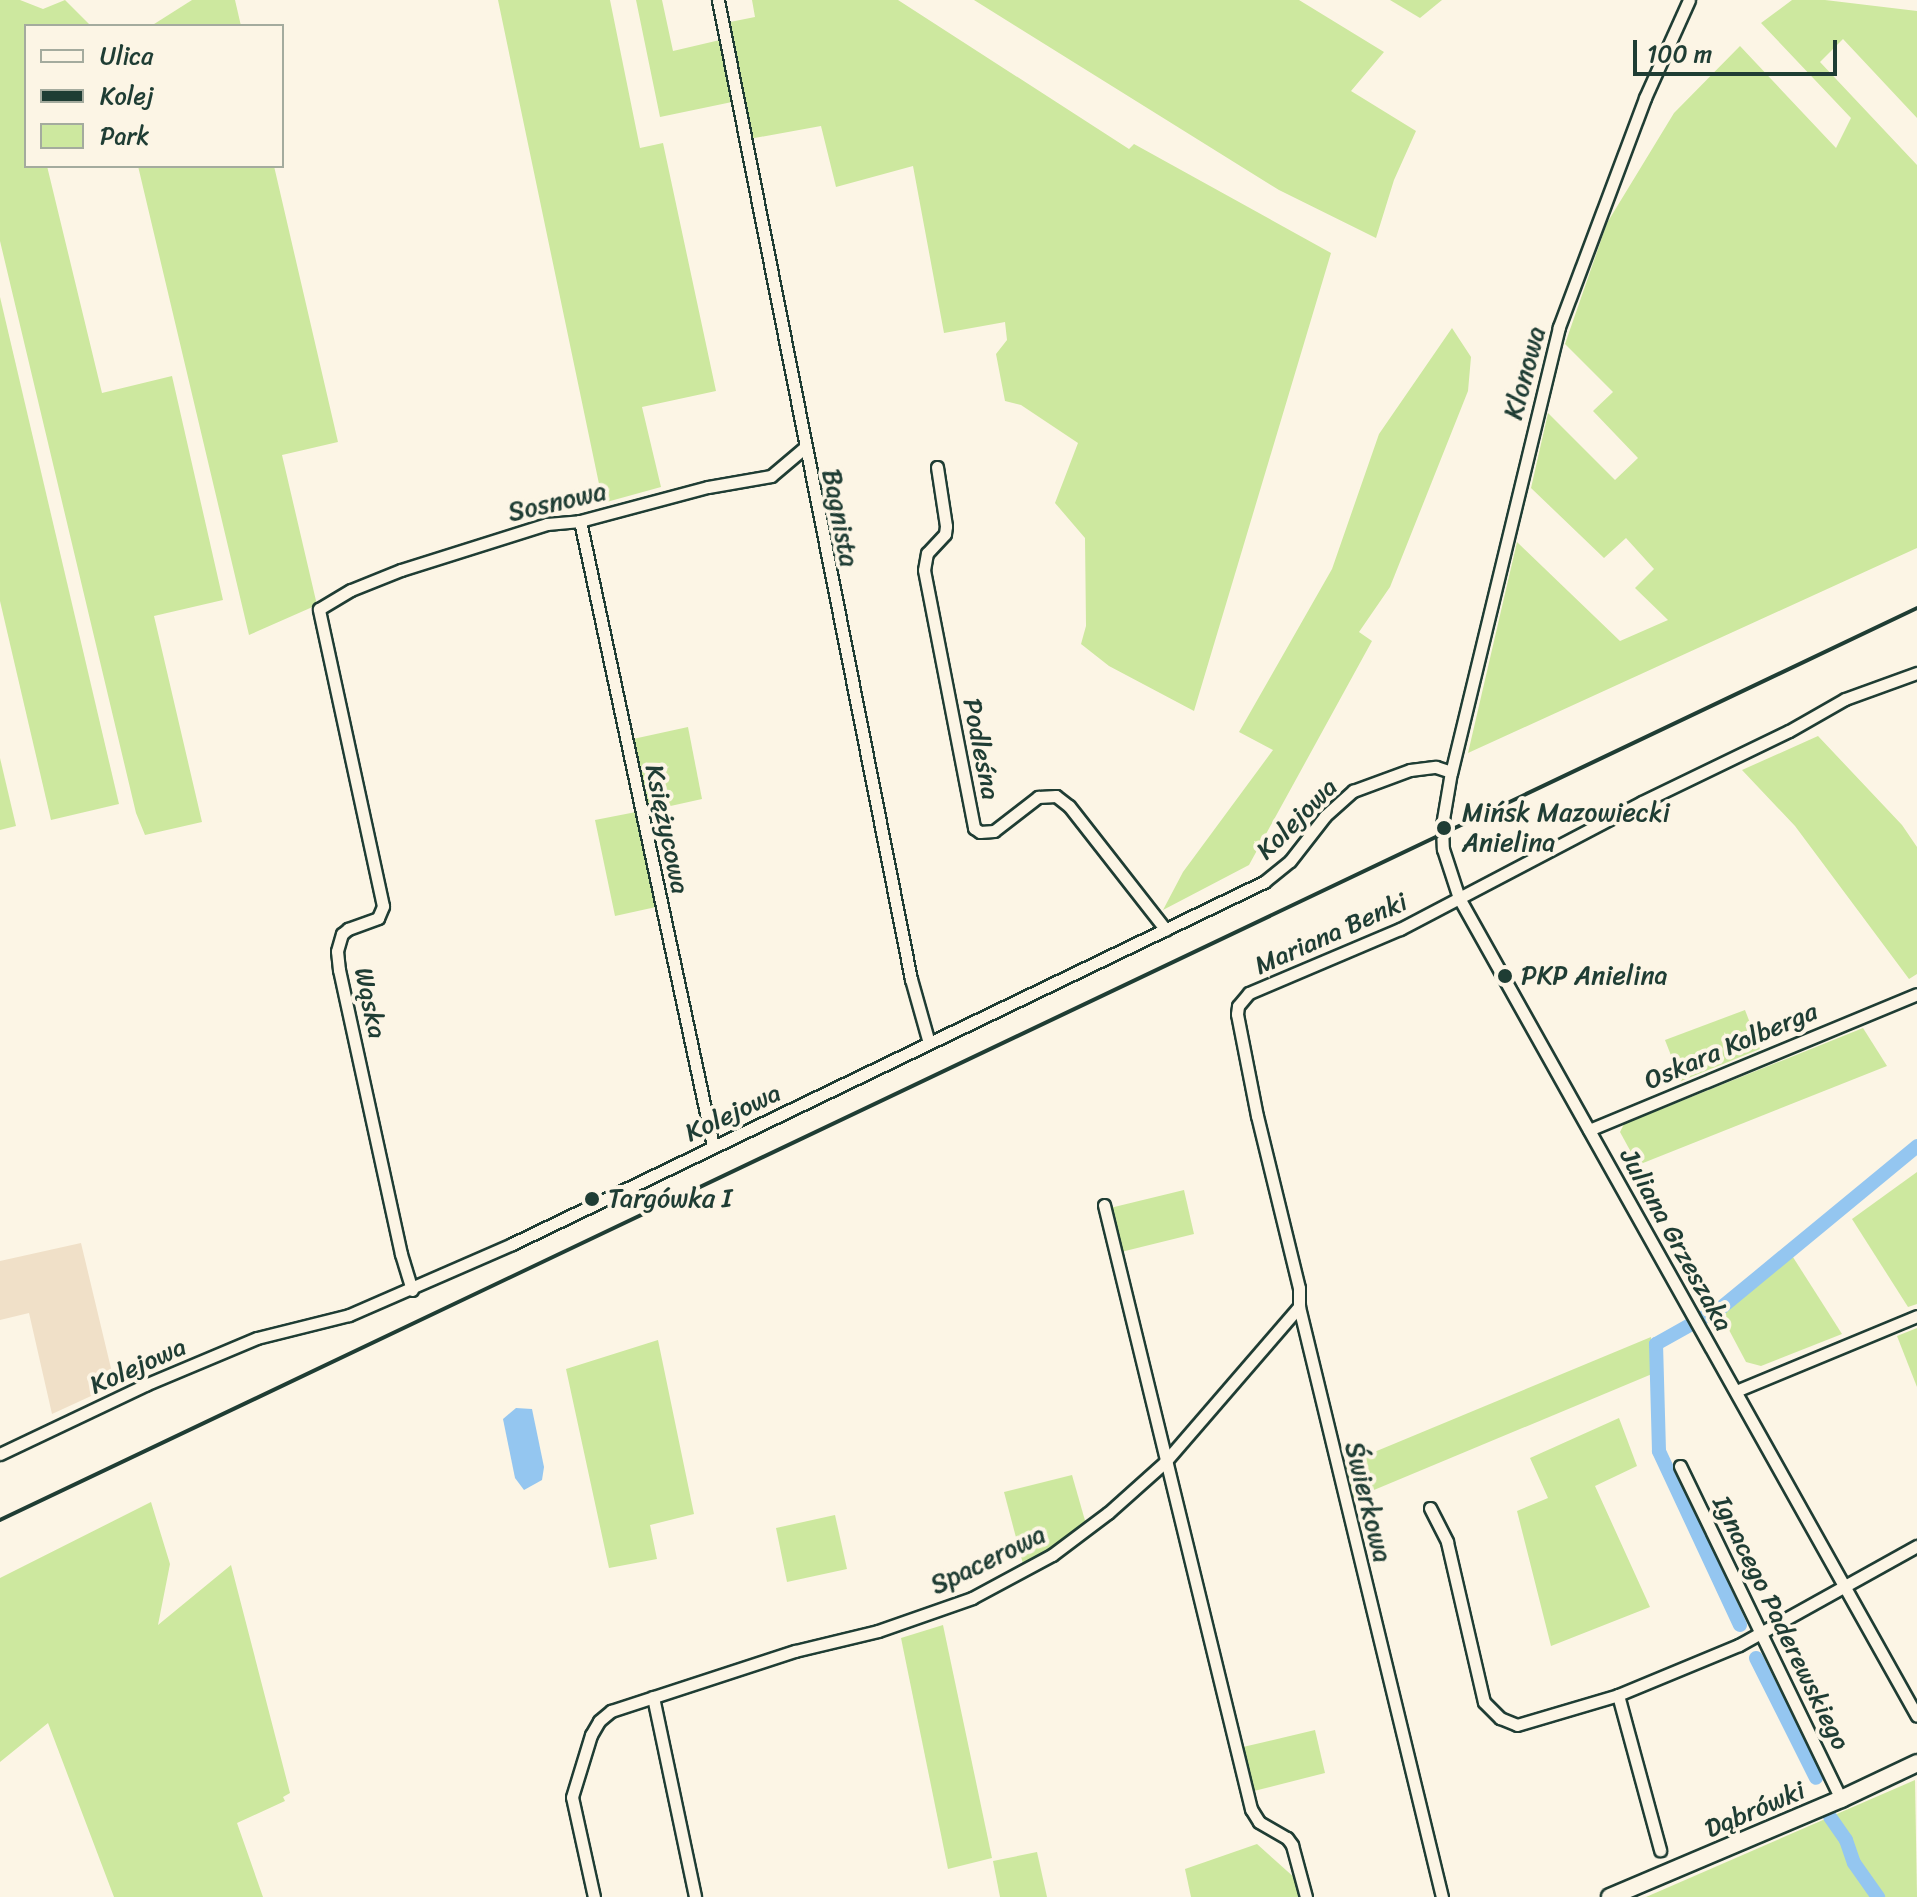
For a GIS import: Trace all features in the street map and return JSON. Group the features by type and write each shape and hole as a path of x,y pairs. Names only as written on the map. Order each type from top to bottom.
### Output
{"street":[{"name":"Bagnista","path":"718,0 911,979 929,1043"},
{"name":"Klonowa","path":"1451,772 1559,327 1645,98 1689,0"},
{"name":"Sosnowa","path":"319,609 367,583 401,570 547,524 580,521 708,487 771,476 804,448"},
{"name":"Podleśna","path":"937,467 945,534 927,553 924,570 974,828 980,832 994,831 1038,797 1048,794 1069,806 1166,930"},
{"name":"Księżycowa","path":"580,521 713,1146"},
{"name":"Wąska","path":"319,609 383,906 378,918 342,934 337,951 339,970 401,1254 412,1290"},
{"name":"Mariana Benki","path":"1257,1116 1237,1014 1242,998 1400,929 1642,802 1789,731 1845,699 1917,673"},
{"name":"Kolejowa","path":"0,1454 145,1385 257,1338 349,1315 412,1290 1166,930 1278,872 1325,816 1353,791 1410,770 1436,767 1451,772"},
{"name":"Juliana Grzeszaka","path":"1451,772 1441,830 1446,866 1459,898 1917,1716"},
{"name":"Oskara Kolberga","path":"1589,1130 1917,994"},
{"name":"Świerkowa","path":"1257,1116 1299,1288 1299,1307 1442,1897"},
{"path":"1104,1205 1251,1809 1259,1822 1287,1838 1292,1845 1306,1897"},
{"name":"Spacerowa","path":"594,1897 572,1797 591,1735 611,1711 795,1651 878,1631 972,1598 1052,1555 1080,1536 1165,1462 1237,1383 1299,1307"},
{"path":"1736,1391 1917,1316"},
{"name":"Ignacego Paderewskiego","path":"1680,1466 1841,1799"},
{"path":"1430,1508 1447,1542 1478,1684 1488,1710 1517,1725 1618,1695 1761,1634 1917,1546"},
{"path":"1618,1695 1660,1850"},
{"path":"653,1697 695,1897"},
{"name":"Dąbrówki","path":"1610,1897 1841,1799 1917,1763"}],"shaded area":[{"path":"81,1243 115,1385 52,1414 29,1313 0,1320 0,1261"}],"green space":[{"path":"0,0 20,0 43,9 65,0 89,24 24,24 24,168 47,168 102,393 172,376 223,600 154,616 202,822 145,835 136,813 0,241"},
{"path":"192,0 235,0 241,24 154,24"},
{"path":"498,0 610,0 640,148 663,143 716,391 642,407 661,487 603,503"},
{"path":"636,0 662,0 673,51 720,40 732,102 660,117"},
{"path":"752,0 898,0 1129,149 1134,144 1331,253 1194,711 1109,666 1081,644 1086,626 1085,538 1055,503 1078,443 1021,405 1005,401 996,354 1007,340 1005,322 944,333 913,166 836,187 821,126 749,139 725,23 755,17"},
{"path":"974,0 1299,0 1384,52 1351,91 1416,131 1394,180 1376,238 1279,190"},
{"path":"1390,0 1442,0 1420,18"},
{"path":"1792,0 1825,0 1917,11 1917,118 1843,39 1820,62 1917,165 1917,548 1468,753 1517,542 1620,641 1668,620 1635,588 1654,569 1626,538 1604,558 1531,488 1548,413 1615,480 1638,458 1593,411 1613,392 1565,344 1607,223 1674,113 1740,46 1836,148 1851,118 1761,23"},
{"path":"138,168 274,168 338,442 282,455 317,605 249,635"},
{"path":"0,297 119,804 51,820 0,601"},
{"path":"1452,328 1471,357 1468,391 1390,587 1359,632 1372,641 1249,865 1163,910 1183,872 1273,750 1239,732 1332,569 1379,434"},
{"path":"688,727 702,799 648,811 633,739"},
{"path":"1818,736 1902,825 1917,847 1917,974 1909,979 1795,826 1742,770"},
{"path":"0,758 16,826 0,830"},
{"path":"636,812 656,907 615,916 595,820"},
{"path":"1745,1010 1760,1049 1681,1081 1665,1040"},
{"path":"1863,1028 1887,1066 1638,1165 1620,1132 1624,1124"},
{"path":"1917,1172 1917,1304 1908,1307 1852,1219"},
{"path":"1184,1190 1194,1234 1121,1252 1110,1208"},
{"path":"1791,1254 1842,1334 1761,1366 1746,1362 1720,1313"},
{"path":"1917,1328 1917,1387 1897,1336"},
{"path":"1651,1337 1652,1374 1350,1500 1343,1465"},
{"path":"658,1340 694,1514 650,1525 657,1559 609,1568 566,1369"},
{"path":"1619,1418 1637,1466 1595,1486 1650,1607 1551,1646 1517,1511 1548,1498 1530,1458"},
{"path":"1072,1475 1086,1524 1061,1544 1023,1564 1004,1492"},
{"path":"151,1502 170,1564 158,1625 231,1565 290,1793 283,1797 285,1801 237,1823 263,1897 114,1897 48,1723 0,1762 0,1578"},
{"path":"835,1515 847,1569 787,1582 776,1528"},
{"path":"943,1625 992,1858 948,1869 901,1638"},
{"path":"1315,1730 1325,1773 1254,1791 1243,1747"},
{"path":"1915,1780 1917,1897 1646,1897"},
{"path":"1257,1844 1296,1879 1301,1897 1191,1897 1185,1869"},
{"path":"1037,1852 1047,1897 1000,1897 993,1861"}],"water":[{"path":"516,1408 532,1409 544,1467 542,1480 524,1490 515,1478 503,1419"}],"waterway":[{"path":"1740,1625 1659,1451 1656,1344 1722,1307 1917,1146"},
{"path":"1756,1658 1816,1778"},
{"path":"1830,1817 1846,1840 1854,1863 1878,1897"}],"railway":[{"path":"0,1520 1917,608"}],"place":[{"name":"Mińsk Mazowiecki Anielina","path":"1444,828"},
{"name":"PKP Anielina","path":"1505,976"},
{"name":"Targówka I","path":"592,1199"}]}
